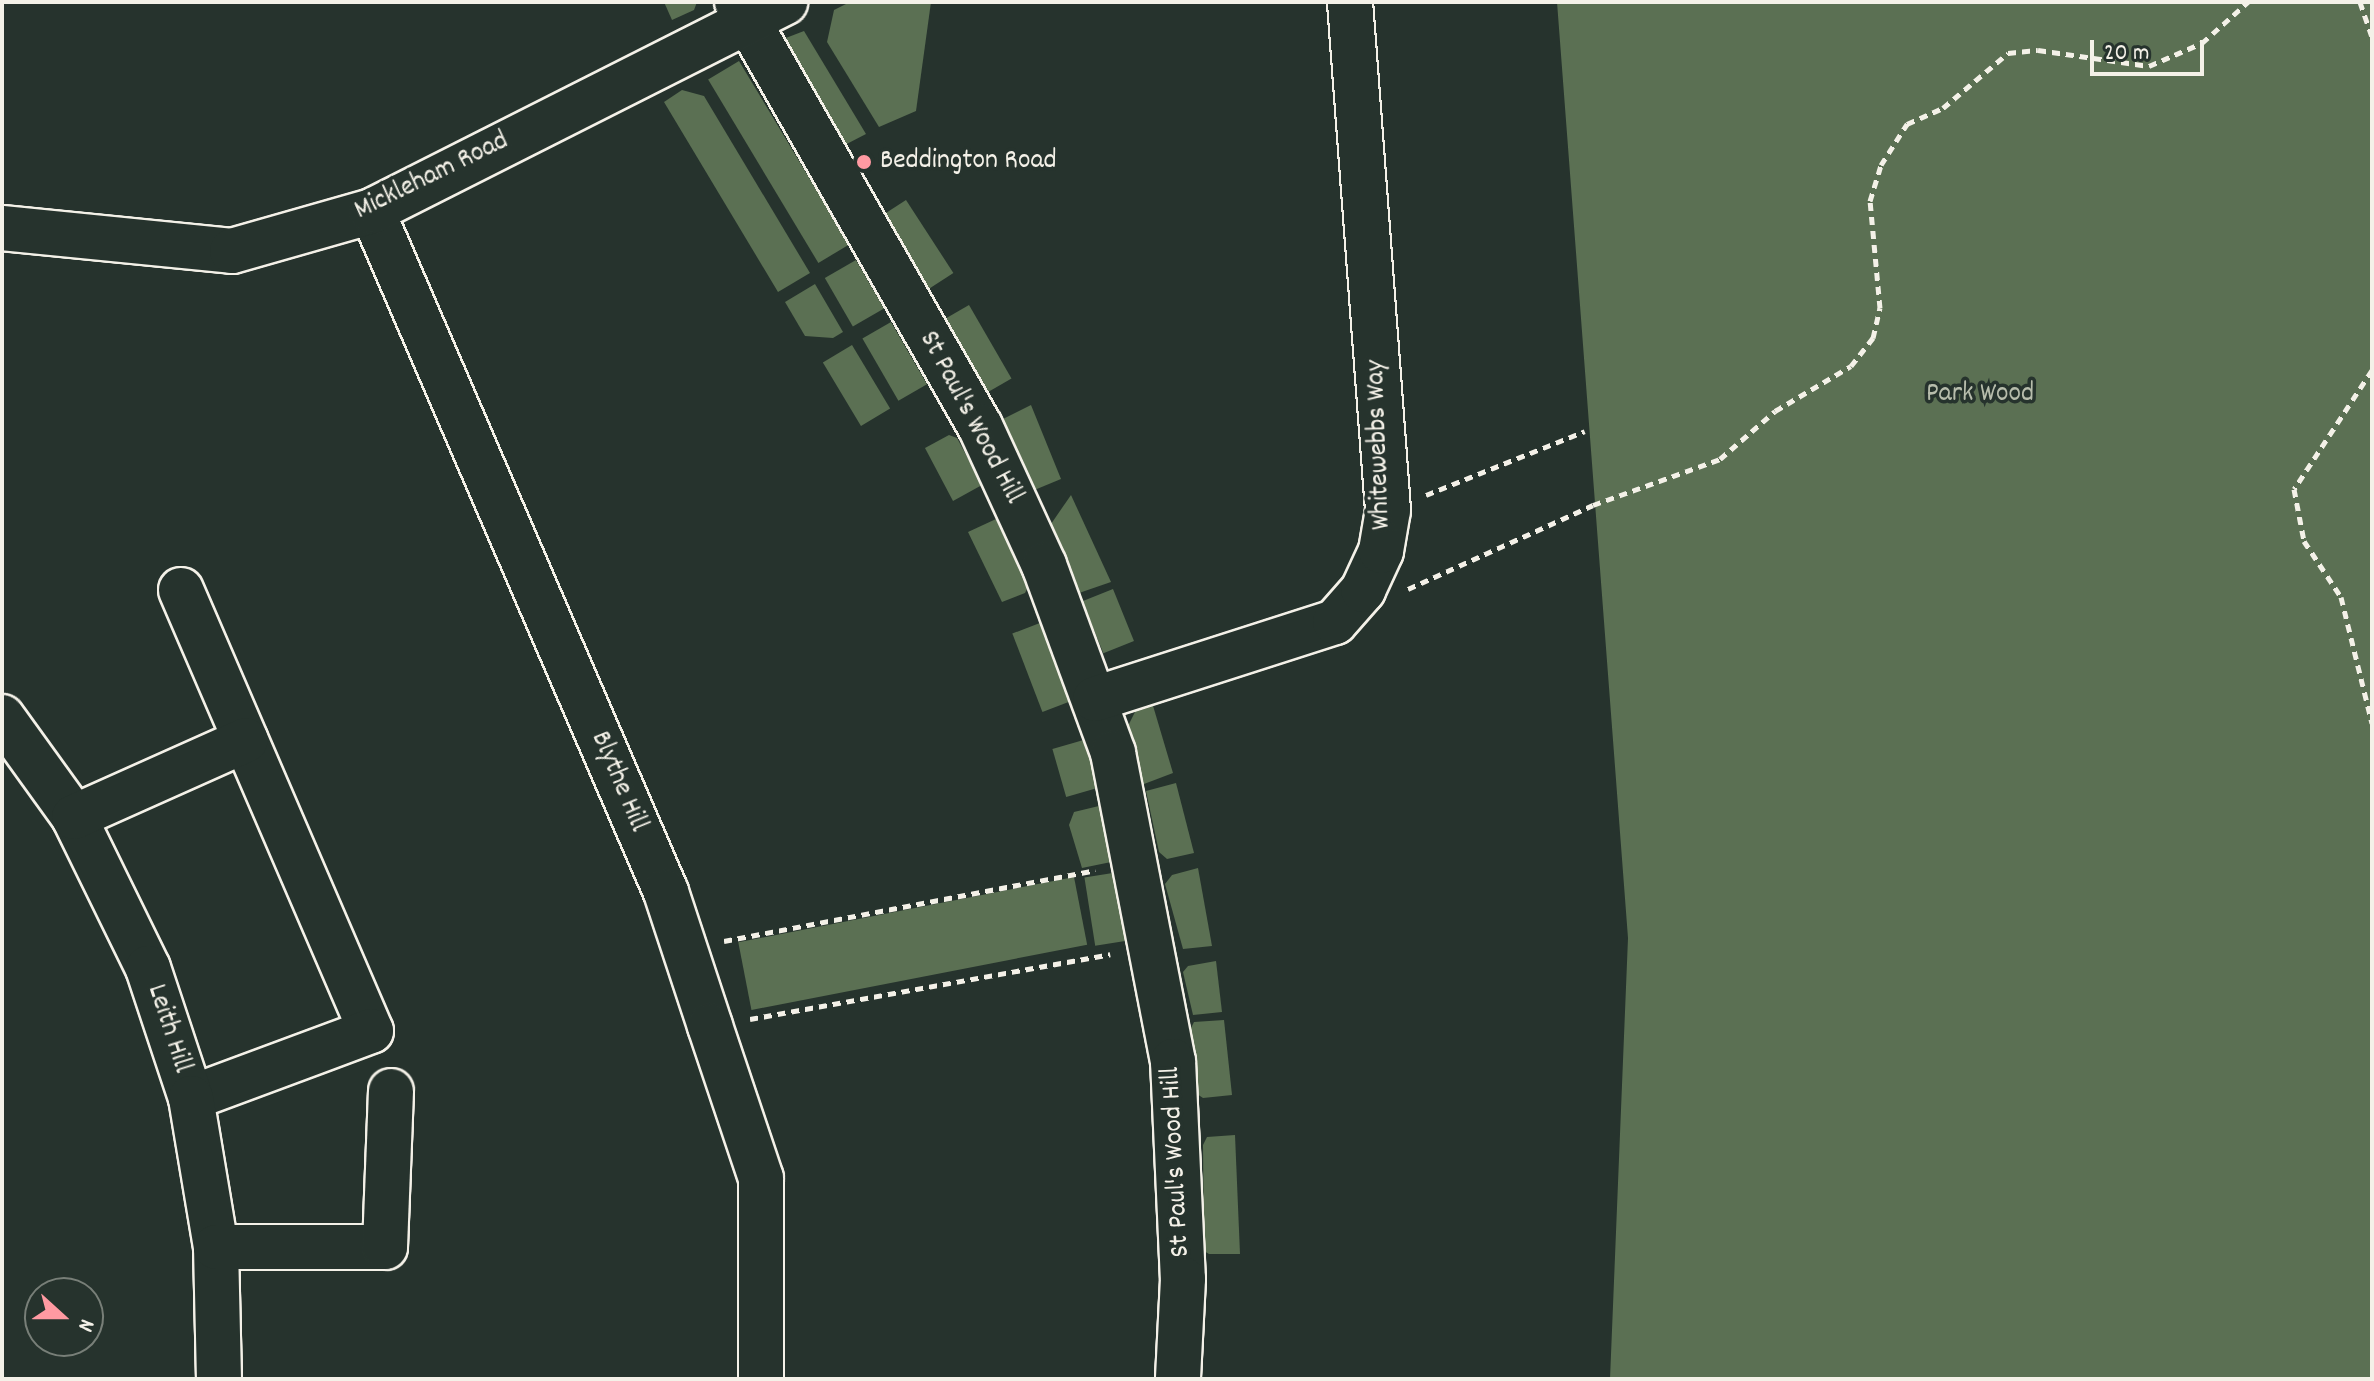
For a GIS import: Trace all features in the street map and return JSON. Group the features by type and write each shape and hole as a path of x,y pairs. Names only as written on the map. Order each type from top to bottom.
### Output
{"street":[{"path":"740,10 785,2"},
{"name":"Whitewebbs Way","path":"1095,699 1335,622 1374,571 1388,510 1350,2"},
{"name":"Mickleham Road","path":"2,228 232,251 372,211 740,10"},
{"name":"St Paul's Wood Hill","path":"740,10 980,426 1044,565 1113,753 1154,945 1181,1159 1183,1279 1178,1379"},
{"name":"Blythe Hill","path":"372,211 666,892 761,1178 761,1379"},
{"path":"181,590 371,1031 191,1098"},
{"path":"74,817 246,740"},
{"name":"Leith Hill","path":"10,743 74,817 148,968 191,1098 216,1247 219,1379"},
{"path":"216,1247 385,1247 391,1091"}],"path":[{"path":"1392,596 1593,505 1720,459 1775,411 1851,366 1873,338 1880,308 1870,201 1881,165 1907,124 1943,108 2008,53 2038,50 2149,66 2202,43 2248,2"},
{"path":"2360,2 2372,37"},
{"path":"2372,370 2294,489 2304,541 2341,597 2372,723"},
{"path":"1388,510 1585,431"},
{"path":"683,948 1138,862"},
{"path":"710,1026 1154,945"}],"green space":[{"path":"664,2 697,2 694,10 672,20"},
{"path":"850,2 931,2 916,111 879,127 827,42 834,10"},
{"name":"Park Wood","path":"1557,2 2372,2 2372,1379 1610,1379 1628,938"},
{"path":"804,31 866,134 837,149 778,41"},
{"path":"739,61 849,244 818,263 708,80"},
{"path":"682,90 704,96 810,273 778,292 664,102"},
{"path":"906,200 953,273 924,292 877,219"},
{"path":"856,260 884,308 853,326 825,278"},
{"path":"815,284 843,332 833,338 805,336 785,302"},
{"path":"969,305 1012,379 982,396 940,322"},
{"path":"891,322 927,384 898,401 862,338"},
{"path":"852,345 890,408 861,426 823,363"},
{"path":"1031,405 1061,479 1032,491 1001,428 1003,419"},
{"path":"949,435 957,438 982,485 953,501 925,448"},
{"path":"1071,495 1111,582 1079,593 1051,524"},
{"path":"996,519 1030,583 1025,593 1002,602 968,532"},
{"path":"1113,589 1134,641 1103,653 1082,601"},
{"path":"1045,621 1075,699 1042,712 1012,634"},
{"path":"1151,699 1173,773 1144,784 1126,730 1138,706"},
{"path":"1087,739 1101,787 1066,797 1052,749"},
{"path":"1176,783 1194,853 1167,859 1159,852 1146,791"},
{"path":"1103,805 1116,861 1082,868 1069,825 1074,812"},
{"path":"1198,868 1212,946 1183,949 1165,884 1172,875"},
{"path":"1119,872 1130,940 1095,946 1084,877"},
{"path":"1074,877 1087,945 751,1010 738,942"},
{"path":"1216,961 1222,1012 1193,1015 1183,972 1188,966"},
{"path":"1224,1020 1232,1095 1203,1098 1197,1094 1190,1030 1194,1022"},
{"path":"1235,1135 1240,1254 1209,1254 1204,1251 1203,1145 1207,1137"}],"place":[{"name":"Beddington Road","path":"864,162"}]}
